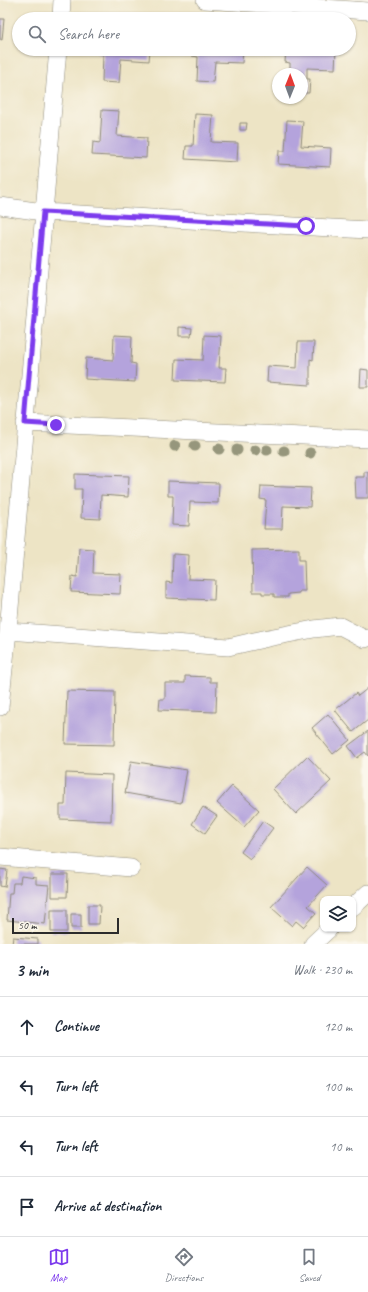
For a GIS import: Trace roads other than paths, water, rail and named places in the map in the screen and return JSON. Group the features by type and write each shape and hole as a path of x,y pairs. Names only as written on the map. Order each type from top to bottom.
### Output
{"street":[{"path":"61,12 62,0"},
{"path":"205,0 368,10"},
{"path":"0,707 8,631 57,56"},
{"path":"0,206 43,212 368,230"},
{"path":"25,423 368,439"},
{"path":"8,631 228,647 306,630 340,626 365,639 368,638"},
{"path":"0,857 131,868"},
{"path":"356,904 368,893"},
{"path":"313,944 326,932"}]}
